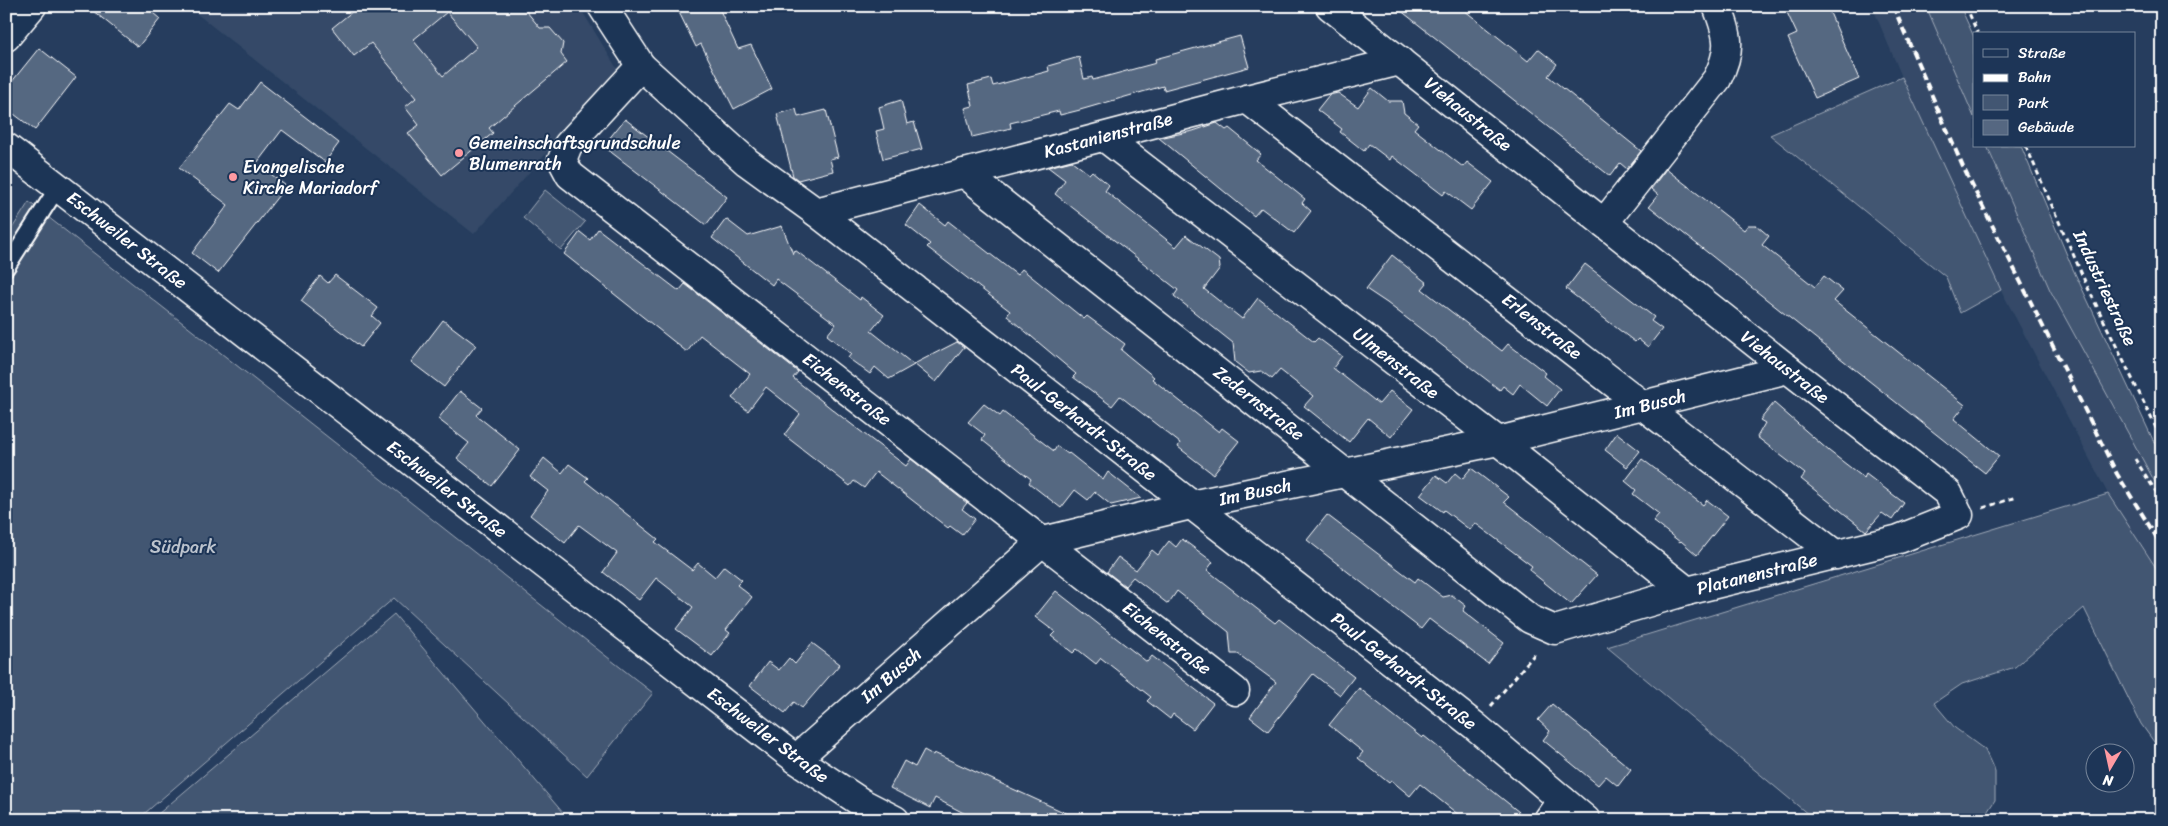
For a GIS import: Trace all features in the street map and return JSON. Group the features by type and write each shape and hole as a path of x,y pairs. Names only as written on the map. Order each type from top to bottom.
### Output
{"street":[{"path":"6,37 32,6"},
{"name":"Paul-Gerhardt-Straße","path":"602,6 641,66 747,162 816,212 1476,726 1555,810 1586,820"},
{"name":"Viehaustraße","path":"1330,6 1788,369 1948,493 1959,515"},
{"path":"1604,224 1717,78 1727,58 1727,37 1717,6"},
{"name":"Kastanienstraße","path":"816,212 1247,99 1400,61"},
{"name":"Eichenstraße","path":"641,66 568,145 562,160 570,175 1235,690"},
{"name":"Erlenstraße","path":"1247,99 1836,554"},
{"name":"Ulmenstraße","path":"1104,137 1498,441 1687,592"},
{"name":"Eschweiler Straße","path":"6,147 796,759 862,802 895,820"},
{"name":"Zedernstraße","path":"964,173 1348,473 1530,619 1555,630"},
{"name":"Im Busch","path":"796,759 1043,541 1191,505 1498,441 1788,369"},
{"name":"Platanenstraße","path":"1555,630 1687,592 1899,539 1959,515"}],"lane":[{"path":"6,268 58,187"}],"path":[{"path":"1966,6 1977,32"},
{"name":"Industriestraße","path":"2027,148 2087,286 2162,440"},
{"path":"2135,459 2162,501"},
{"path":"1959,515 2016,497"},
{"path":"1476,726 1555,630"}],"shaded area":[{"name":"Gemeinschaftsgrundschule Blumenrath","path":"187,6 579,6 619,72 474,234"},
{"path":"1872,6 1926,6 1973,115 1973,148 1988,148 2050,290 2162,495 2162,577 2108,494 2001,290 1902,77"}],"green space":[{"path":"1926,6 1960,6 1973,35 1973,115"},
{"path":"1902,77 2001,290 1960,313 1946,277 1770,135"},
{"path":"1988,148 2022,148 2072,267 2162,459 2162,495 2050,290"},
{"path":"545,190 585,222 561,250 523,218"},
{"name":"Südpark","path":"29,202 653,693 587,776 394,598 137,820 6,820 6,238"},
{"path":"2108,494 2162,577 2162,753 2141,724 2084,608 2015,667 1962,684 1934,703 1955,728 1985,750 1995,772 1995,800 1982,820 1815,820 1607,647"},
{"path":"394,614 569,820 151,820"}],"building":[{"path":"87,6 145,6 160,19 138,47"},
{"path":"359,6 522,6 540,28 550,28 563,43 561,54 567,62 489,128 493,133 442,175 408,133 419,125 405,107 416,98 371,43 354,56 332,28","holes":["447,12 477,47 443,76 413,40"]},
{"path":"676,6 718,6 738,49 751,45 772,89 734,109 701,44 696,47"},
{"path":"1395,6 1459,6 1528,61 1538,49 1557,64 1548,76 1641,151 1627,169 1620,163 1610,176"},
{"path":"1784,6 1827,6 1859,79 1815,98 1788,38 1797,34"},
{"path":"1240,36 1249,67 1164,90 1163,86 1060,115 1059,111 1010,123 1011,128 972,137 965,108 973,106 968,85 991,79 993,86 1049,71 1048,66 1079,57 1084,79 1092,77 1093,80 1156,63 1155,59"},
{"path":"39,48 76,77 35,130 6,108 6,89"},
{"name":"Evangelische Kirche Mariadorf","path":"260,82 339,143 325,162 282,130 257,163 286,186 218,273 192,253 228,205 179,168 230,104 239,110"},
{"path":"1372,88 1388,101 1402,101 1404,113 1418,124 1414,129 1463,167 1467,162 1493,182 1471,210 1446,191 1443,195 1392,156 1390,160 1369,144 1364,151 1340,132 1342,129 1317,110 1329,95 1338,93 1358,107"},
{"path":"901,100 907,124 914,122 922,149 883,159 876,131 884,129 879,107"},
{"path":"796,109 798,117 826,110 838,157 830,159 833,171 798,180 793,176 777,114"},
{"path":"625,119 727,197 706,225 603,146"},
{"path":"1217,123 1226,130 1229,128 1261,154 1256,160 1305,199 1302,203 1311,211 1294,233 1261,208 1254,216 1159,138 1193,131"},
{"path":"1072,161 1089,174 1092,171 1109,185 1105,191 1176,247 1186,235 1219,260 1220,268 1204,289 1242,319 1258,298 1314,342 1318,338 1342,356 1333,368 1379,404 1390,391 1413,409 1391,437 1368,418 1349,442 1304,406 1313,396 1280,370 1272,379 1261,371 1249,373 1235,362 1233,343 1174,296 1178,290 1055,194 1065,180 1048,167"},
{"path":"1666,169 1744,230 1748,225 1756,225 1769,236 1762,245 1815,287 1824,276 1843,291 1834,301 1965,405 1954,419 1999,456 1985,473 1649,206 1658,195 1651,189"},
{"path":"920,205 945,225 948,221 1017,275 1022,269 1084,319 1087,316 1125,344 1121,350 1154,377 1152,379 1219,432 1222,428 1239,441 1213,474 1178,447 1180,443 1120,396 1112,406 1073,377 1076,374 1007,316 1010,311 927,247 930,244 906,225"},
{"path":"726,219 748,236 782,226 793,254 795,250 860,300 861,297 884,315 871,331 914,365 889,379 875,367 870,374 848,358 851,354 827,335 836,324 776,279 772,285 712,238"},
{"path":"598,229 679,291 685,284 798,372 793,378 842,417 906,466 911,459 967,503 962,509 975,519 962,535 950,526 948,528 876,472 864,488 854,481 850,486 784,435 800,414 766,387 748,411 732,398 750,374 700,335 687,352 564,254 580,232 590,240"},
{"path":"1392,255 1427,283 1422,289 1502,351 1508,344 1546,373 1544,376 1560,389 1547,406 1520,384 1513,394 1503,386 1500,390 1366,289"},
{"path":"1585,264 1654,317 1651,321 1662,329 1648,347 1638,339 1635,342 1566,289"},
{"path":"335,275 378,308 372,316 380,323 361,347 301,301 320,276 328,283"},
{"path":"443,320 476,345 444,387 411,362"},
{"path":"957,342 964,347 936,382 914,364"},
{"path":"460,391 482,408 476,415 520,450 492,486 457,458 469,443 438,419"},
{"path":"1774,403 1829,451 1864,478 1866,474 1904,503 1892,520 1882,513 1866,531 1801,479 1805,474 1757,437 1765,423 1760,420"},
{"path":"984,404 1000,416 1003,412 1054,451 1057,446 1069,453 1103,480 1108,472 1141,498 1111,505 1095,492 1088,500 1075,490 1061,508 1029,483 1031,479 982,440 985,435 968,422"},
{"path":"1617,433 1640,451 1627,467 1605,450"},
{"path":"544,458 562,473 569,464 588,478 585,481 658,539 655,542 692,570 698,563 715,577 724,566 742,580 737,585 752,597 726,630 730,633 712,656 676,629 693,607 656,578 639,600 603,572 617,553 579,525 565,543 530,515 548,491 530,477"},
{"path":"1642,459 1703,505 1707,500 1728,516 1697,555 1653,521 1659,514 1633,494 1636,490 1625,481"},
{"path":"1471,468 1509,497 1504,502 1597,575 1571,604 1529,570 1532,566 1475,523 1470,530 1420,495 1436,475 1447,483 1455,473 1462,479"},
{"path":"1327,515 1415,582 1418,578 1443,597 1452,595 1466,606 1463,611 1504,643 1488,664 1429,619 1421,629 1307,540"},
{"path":"1182,539 1213,562 1207,570 1275,623 1279,619 1354,677 1340,695 1313,674 1268,731 1250,717 1276,682 1238,654 1231,654 1229,632 1177,591 1168,604 1133,577 1125,586 1107,572 1118,557 1136,570 1152,550 1158,555 1169,541 1176,547"},
{"path":"1056,591 1147,662 1152,656 1213,703 1193,729 1173,714 1170,719 1147,701 1151,697 1101,658 1096,664 1077,649 1073,653 1051,636 1055,632 1035,617"},
{"path":"812,643 840,664 802,708 794,702 785,713 750,686 768,662 779,670 789,658 795,664"},
{"path":"1359,688 1422,738 1424,736 1529,820 1465,820 1420,784 1410,796 1391,780 1389,783 1358,758 1363,752 1329,725"},
{"path":"1552,704 1631,769 1618,786 1606,776 1598,785 1543,740 1550,731 1538,720"},
{"path":"924,750 1081,820 977,820 935,798 930,808 890,788 904,761 915,767"}],"railway":[{"path":"1893,6 1963,167 2117,474 2162,546"}],"place":[{"name":"Gemeinschaftsgrundschule Blumenrath","path":"459,153"},
{"name":"Evangelische Kirche Mariadorf","path":"233,177"}]}
